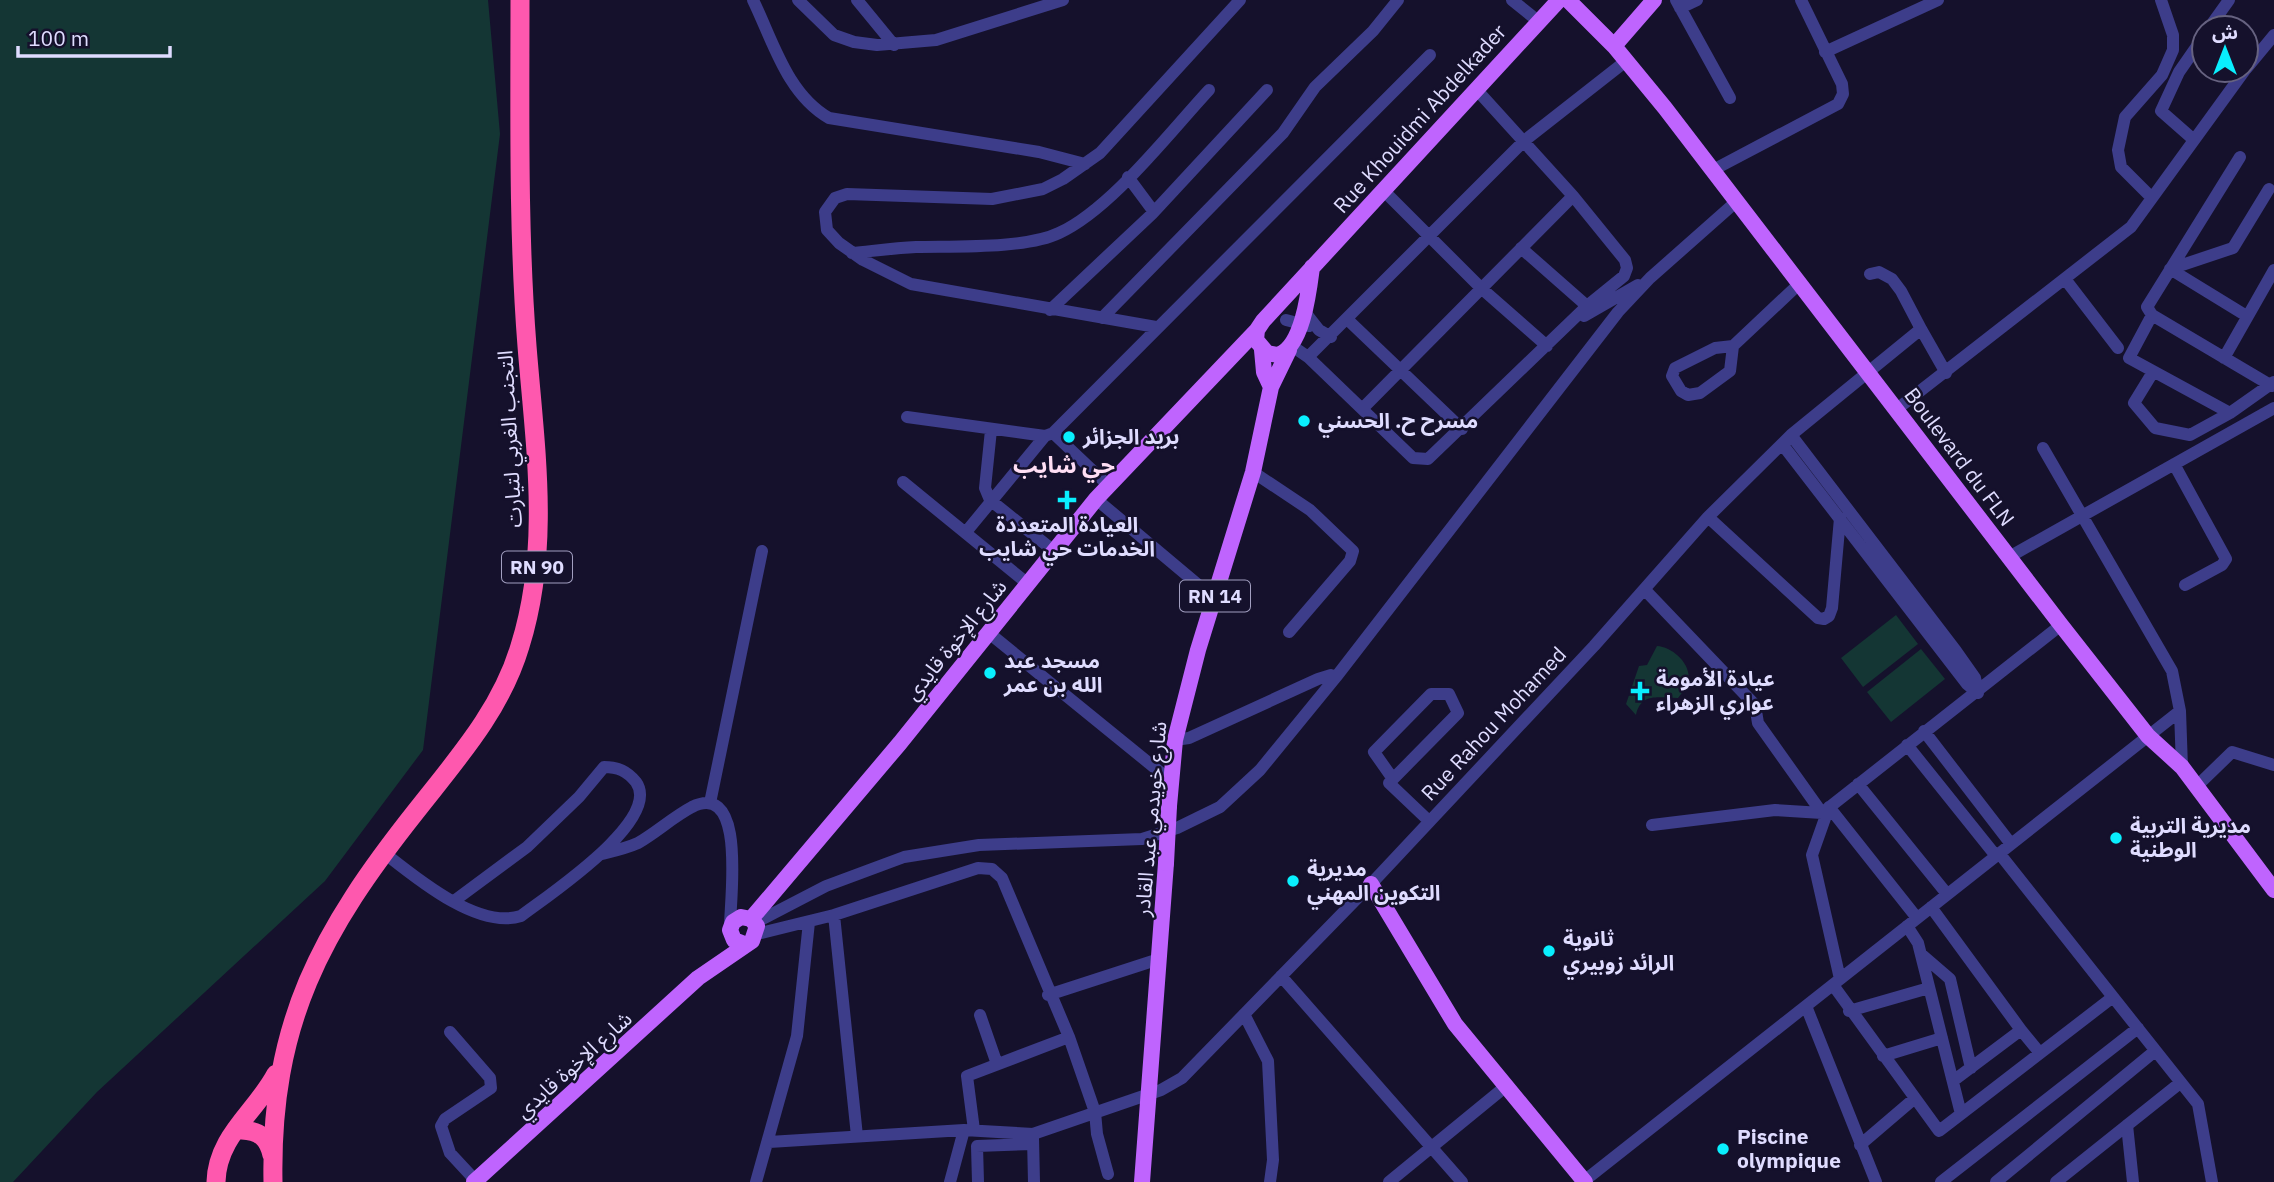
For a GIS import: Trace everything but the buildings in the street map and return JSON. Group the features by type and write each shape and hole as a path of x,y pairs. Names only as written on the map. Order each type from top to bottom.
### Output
{"highway":[{"name":"التجنب الغربي لتيارت","path":"273,1182 274,1117 281,1063 297,1006 311,972 349,901 383,852 457,763 494,705 519,651 535,586 540,519 527,345 520,0"},
{"path":"217,1182 216,1164 223,1145 266,1093 281,1063"},
{"path":"245,1121 260,1108 274,1117"},
{"path":"245,1121 270,1145 273,1158"}],"main road":[{"name":"Rue Khouidmi Abdelkader","path":"1312,267 1385,192 1559,0"},
{"name":"Boulevard du FLN","path":"1568,0 1614,46 1713,170 2148,736 2182,766 2274,890"},
{"path":"1614,46 1654,0"},
{"path":"1261,336 1312,267"},
{"name":"شارع خويدمي عبد القادر","path":"1142,1182 1146,1095 1175,740 1214,598 1253,472 1271,387 1294,331 1312,267"},
{"path":"1277,316 1294,331 1272,355 1261,336 1277,316"},
{"name":"شارع خويدمي عبد القادر","path":"1261,336 1264,372 1271,387"},
{"name":"شارع الإخوة قايدي","path":"475,1181 751,927 1096,499 1226,359 1261,336"},
{"path":"1371,884 1455,1024 1585,1181"},
{"path":"736,919 751,927 734,940 730,928 736,919"},
{"name":"شارع الإخوة قايدي","path":"698,978 730,928"}],"street":[{"path":"753,0 794,87 814,110 829,118 1039,152 1085,164"},
{"path":"798,0 834,35 854,42 894,45 936,40 1063,0"},
{"path":"857,0 894,45"},
{"path":"1156,327 927,289 897,278 852,253 831,234 825,224 827,206 841,195 963,199 1020,195 1042,189 1085,164 1113,140 1240,0"},
{"path":"1102,318 1283,132 1315,87 1373,31 1398,0"},
{"path":"1512,0 1538,21"},
{"path":"1696,0 1678,4 1730,98"},
{"path":"1713,170 1838,104 1843,93 1842,84 1801,0"},
{"path":"2152,198 2122,167 2118,150 2125,117 2162,75 2173,50 2173,35 2161,0"},
{"path":"1825,52 1929,2"},
{"path":"2260,52 2274,35"},
{"path":"966,532 990,500 1049,435 1430,55"},
{"path":"2190,56 2179,72 2161,111 2194,140"},
{"path":"1308,357 1348,320 1524,141 1626,61"},
{"path":"1897,409 2131,227 2236,84"},
{"path":"1331,337 1319,330 1294,331 1308,357 1413,458 1420,460 1428,458 1462,429 1574,318 1624,276 1627,268 1625,260 1573,196 1476,89"},
{"path":"852,253 914,247 982,246 1058,234 1098,206 1209,90"},
{"path":"1050,310 1154,212 1267,90"},
{"path":"2153,372 2134,403 2155,428 2190,435 2230,413 2273,384 2152,315 2147,307 2240,157"},
{"path":"1128,177 1154,212"},
{"path":"2170,270 2233,248 2269,189"},
{"path":"1385,192 1481,288 1547,346"},
{"path":"1363,408 1573,196"},
{"path":"751,927 869,868 931,851 979,845 1142,839 1177,828 1220,807 1260,770 1336,677 1618,312 1650,278 1737,201"},
{"path":"1521,248 1587,306"},
{"path":"2170,270 2245,315"},
{"path":"2224,358 2245,315 2274,270"},
{"path":"1870,274 1879,272 1892,279 1946,373"},
{"path":"1574,318 1581,318 1650,278"},
{"path":"2065,279 2118,348"},
{"path":"1733,346 1730,371 1700,393 1688,395 1681,391 1672,376 1675,368 1715,348 1733,346 1800,284"},
{"path":"2152,315 2129,358 2230,413"},
{"path":"1348,320 1462,429"},
{"name":"Rue Rahou Mohamed","path":"1033,1139 1095,1112 1146,1095 1182,1077 1371,884 1645,590 1709,517 1787,439 1921,329"},
{"path":"2009,557 2274,408"},
{"path":"907,416 991,430 1049,435 1109,486"},
{"path":"991,430 985,488 990,500 1054,551"},
{"path":"1787,439 1840,518 1967,684 1978,693"},
{"path":"1787,439 1956,651 1975,678 1978,693"},
{"path":"2043,448 2172,671 2180,711 2182,766"},
{"path":"2174,464 2226,559 2222,565 2185,585"},
{"path":"1253,472 1310,510 1353,551 1350,561 1289,632"},
{"path":"903,482 1028,584"},
{"path":"1096,499 1214,598"},
{"path":"1709,517 1818,618 1824,619 1829,616 1832,608 1840,518"},
{"path":"710,803 762,551"},
{"path":"1645,590 1755,705 1758,723 1912,922 1961,1114"},
{"path":"2062,625 1825,810 1812,855 1836,982 1849,1011 1939,1131 2113,997"},
{"path":"989,633 1171,781"},
{"path":"1175,740 1189,738 1318,679 1331,675 1336,677"},
{"path":"1393,779 1374,752 1431,694 1449,694 1458,713 1393,779 1389,783 1429,821"},
{"path":"1585,1181 2180,711"},
{"path":"1924,731 2011,844"},
{"path":"1907,745 2198,1104 2212,1182"},
{"path":"2197,786 2232,752 2274,765"},
{"path":"383,852 416,877 454,901 476,913 497,920 510,920 521,916 598,855 636,817 640,803 639,787 630,775 617,767 604,767 579,797 527,847 454,901"},
{"path":"1858,784 1947,894"},
{"path":"598,855 636,844 691,808 710,803 725,812 728,820 730,928"},
{"path":"1652,825 1775,810 1825,810"},
{"path":"751,927 809,922 978,867 992,869 1002,878 1048,995 1069,1037 1095,1112 1097,1134 1108,1174"},
{"path":"731,884 751,927"},
{"path":"1931,907 2039,1052"},
{"path":"834,915 858,1136"},
{"path":"757,1182 797,1036 809,922"},
{"path":"1921,954 1950,979 1971,1068"},
{"path":"1048,995 1159,959"},
{"path":"1281,976 1462,1182"},
{"path":"1849,1011 1930,988"},
{"path":"1806,1006 1876,1182"},
{"path":"1244,1014 1268,1061 1273,1160 1270,1182"},
{"path":"980,1015 998,1064"},
{"path":"1941,1182 2138,1028"},
{"path":"1953,1081 2021,1030"},
{"path":"450,1032 490,1078 491,1088 445,1119 441,1126 450,1153 475,1181"},
{"path":"950,1182 969,1130 967,1076 1069,1037"},
{"path":"1883,1056 1942,1038"},
{"path":"1996,1182 2155,1051"},
{"path":"2056,1182 2180,1083"},
{"path":"1389,1182 1505,1087"},
{"path":"1860,1145 1915,1098"},
{"path":"2127,1125 2133,1182"},
{"path":"769,1142 969,1130 1033,1139"},
{"path":"978,1182 976,1146 1033,1139"},
{"path":"1033,1139 1034,1182"}],"green space":[{"path":"0,0 488,0 500,134 423,750 325,881 97,1092 13,1182 0,1182"},
{"path":"1896,615 1918,644 1863,687 1841,658"},
{"path":"1657,646 1675,653 1680,658 1688,670 1688,683 1678,698 1658,697 1646,700 1638,708 1636,715 1626,704 1639,666 1647,665"},
{"path":"1921,649 1945,679 1891,722 1867,692"}],"place":[{"name":"مسرح ح. الحسني","path":"1304,421"},
{"name":"بريد الجزائر","path":"1069,437"},
{"name":"العيادة المتعددة الخدمات حي شايب","path":"1067,500"},
{"name":"مسجد عبد الله بن عمر","path":"990,673"},
{"name":"عيادة الأمومة عواري الزهراء","path":"1640,691"},
{"name":"مديرية التربية الوطنية","path":"2116,838"},
{"name":"مديرية التكوين المهني","path":"1293,881"},
{"name":"ثانوية الرائد زوبيري","path":"1549,951"},
{"name":"Piscine olympique","path":"1723,1149"}],"district":[{"name":"حي شايب","path":"1064,465"}]}
